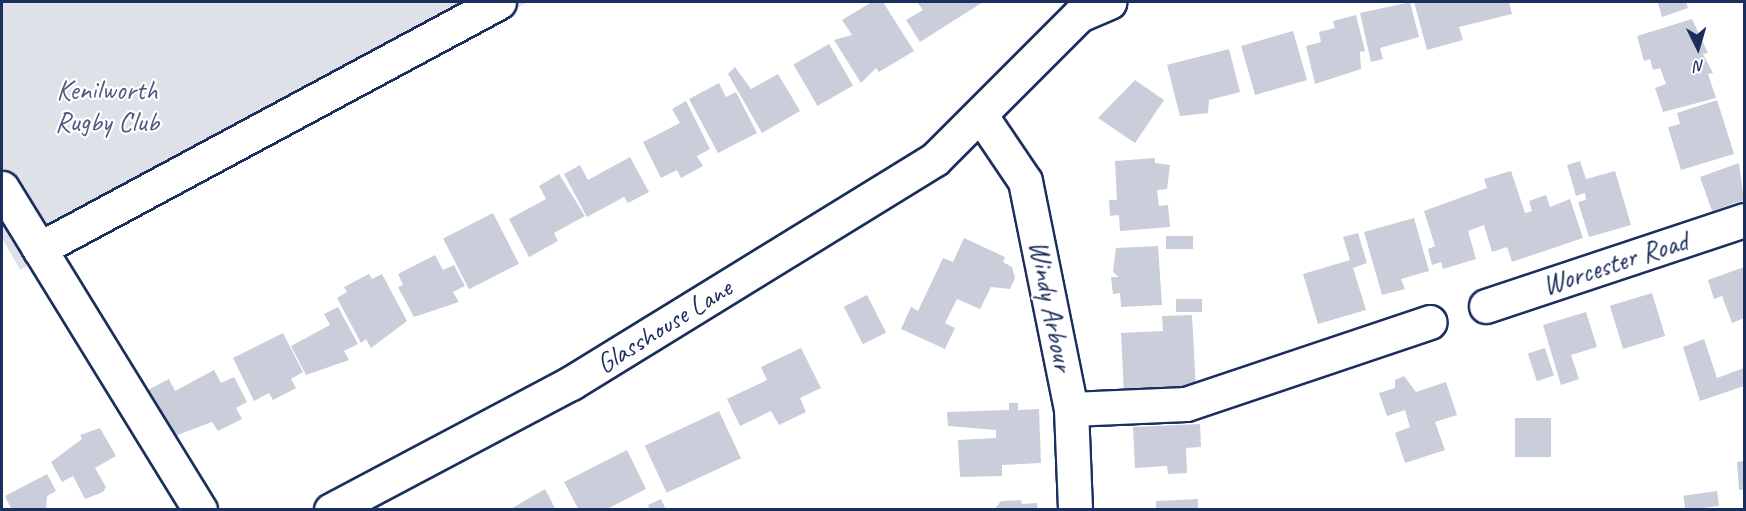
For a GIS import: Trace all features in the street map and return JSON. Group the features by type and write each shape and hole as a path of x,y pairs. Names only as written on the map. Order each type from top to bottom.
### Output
{"street":[{"path":"39,249 499,2"},
{"name":"Glasshouse Lane","path":"331,510 571,383 935,159 981,116 1078,15 1109,2"},
{"name":"Windy Arbour","path":"981,116 1025,181 1071,409 1075,510"},
{"path":"2,189 200,510"},
{"name":"Worcester Road","path":"1486,306 1744,220"},
{"path":"1071,409 1186,404 1430,322"}],"green space":[{"name":"Kenilworth Rugby Club","path":"2,2 528,2 20,270 2,238"}],"building":[{"path":"872,2 883,2 914,51 879,72 876,68 861,83 834,40 852,35 842,20"},
{"path":"917,2 983,2 920,42 906,20 923,10"},
{"path":"1410,2 1419,37 1380,48 1383,59 1371,62 1360,13"},
{"path":"1414,2 1509,2 1512,14 1459,27 1463,40 1427,50"},
{"path":"1686,2 1688,8 1662,17 1658,3"},
{"path":"1356,15 1365,51 1360,52 1361,69 1315,84 1306,46 1321,42 1319,32 1335,28 1333,21"},
{"path":"1692,19 1708,53 1703,54 1713,73 1708,74 1716,98 1663,112 1655,88 1666,84 1660,68 1653,70 1650,59 1644,61 1637,36"},
{"path":"1293,31 1307,80 1255,95 1241,46"},
{"path":"829,44 853,86 817,106 793,64"},
{"path":"1229,49 1240,92 1209,100 1208,113 1180,116 1167,65"},
{"path":"735,67 751,89 778,74 800,111 762,133 728,74"},
{"path":"1135,80 1164,100 1135,143 1098,118"},
{"path":"719,83 726,97 736,92 757,133 718,153 689,99"},
{"path":"1717,100 1734,154 1681,170 1668,127 1680,124 1677,113"},
{"path":"686,101 710,149 697,156 703,166 681,178 677,170 661,178 643,142 680,123 672,109"},
{"path":"630,157 649,192 628,203 624,197 587,217 564,174 580,165 588,180"},
{"path":"1155,158 1155,163 1170,165 1167,189 1157,190 1159,206 1168,205 1170,227 1120,231 1119,215 1110,216 1109,200 1117,200 1115,161"},
{"path":"1580,161 1586,179 1615,171 1631,225 1589,237 1578,202 1586,200 1585,193 1576,196 1567,165"},
{"path":"1739,163 1744,200 1712,211 1700,177"},
{"path":"1511,171 1525,213 1532,211 1529,201 1546,195 1550,207 1570,199 1583,238 1512,262 1507,247 1492,252 1484,225 1468,231 1476,259 1443,269 1441,262 1432,265 1428,249 1435,246 1424,211 1487,188 1484,179"},
{"path":"559,174 585,216 554,233 558,241 529,257 509,219 546,199 539,186"},
{"path":"493,213 519,264 469,289 443,238"},
{"path":"1414,218 1429,271 1401,279 1405,289 1382,295 1364,232"},
{"path":"1358,233 1367,263 1353,268 1366,310 1318,324 1303,274 1350,260 1343,237"},
{"path":"1166,236 1193,236 1193,249 1166,249"},
{"path":"964,238 1005,257 1003,262 1012,267 1015,278 1010,289 991,287 980,309 957,299 945,323 955,328 945,349 901,329 911,307 918,311 943,258 953,262"},
{"path":"1158,246 1162,305 1121,307 1120,293 1113,294 1111,277 1119,277 1113,272 1116,248"},
{"path":"435,255 443,270 454,265 465,286 453,292 459,302 414,317 398,287 403,285 398,274"},
{"path":"1744,267 1744,318 1732,323 1722,296 1714,299 1708,280"},
{"path":"369,274 372,279 382,274 407,321 371,348 366,339 361,343 337,298 347,292 344,287"},
{"path":"1652,293 1665,336 1623,349 1610,306"},
{"path":"867,295 886,332 863,344 844,307"},
{"path":"1176,299 1202,299 1202,312 1176,312"},
{"path":"338,307 358,344 344,351 349,360 306,375 291,346 330,325 324,314"},
{"path":"1586,312 1597,347 1571,355 1579,379 1561,385 1543,325"},
{"path":"1192,315 1196,390 1124,394 1121,333 1163,331 1162,316"},
{"path":"283,333 303,372 291,379 296,388 273,400 269,393 254,401 233,358"},
{"path":"1704,339 1717,378 1744,368 1744,386 1700,401 1683,347"},
{"path":"801,348 821,388 800,398 806,412 779,425 771,411 740,426 727,399 767,380 761,367"},
{"path":"1545,348 1554,376 1537,381 1528,354"},
{"path":"214,370 221,383 234,377 247,402 236,408 242,419 218,431 212,422 172,437 148,390 169,379 175,391"},
{"path":"1404,376 1416,392 1446,382 1457,415 1435,422 1445,450 1405,463 1395,433 1410,427 1405,410 1387,416 1379,393 1395,388 1395,380"},
{"path":"1009,403 1018,403 1018,410 1039,409 1041,463 1002,465 1002,476 960,477 958,440 996,438 996,430 948,426 947,412 1009,410"},
{"path":"719,411 741,458 667,493 645,446"},
{"path":"1515,418 1551,418 1551,457 1515,457"},
{"path":"1200,424 1201,447 1186,448 1187,473 1168,474 1167,466 1135,468 1133,427"},
{"path":"100,428 116,456 95,468 106,487 103,492 85,499 73,476 62,482 51,462 82,439 80,435"},
{"path":"627,450 646,489 605,510 579,510 564,482"},
{"path":"1744,461 1744,489 1739,490 1737,462"},
{"path":"47,474 56,491 47,496 46,510 12,510 5,496"},
{"path":"545,489 556,510 509,510 514,507"},
{"path":"1717,491 1719,506 1685,510 1683,496"},
{"path":"661,499 666,510 650,510 648,505"},
{"path":"1198,499 1198,510 1156,510 1156,501"},
{"path":"1021,500 1022,504 1037,503 1038,510 994,510 1001,501"}]}
